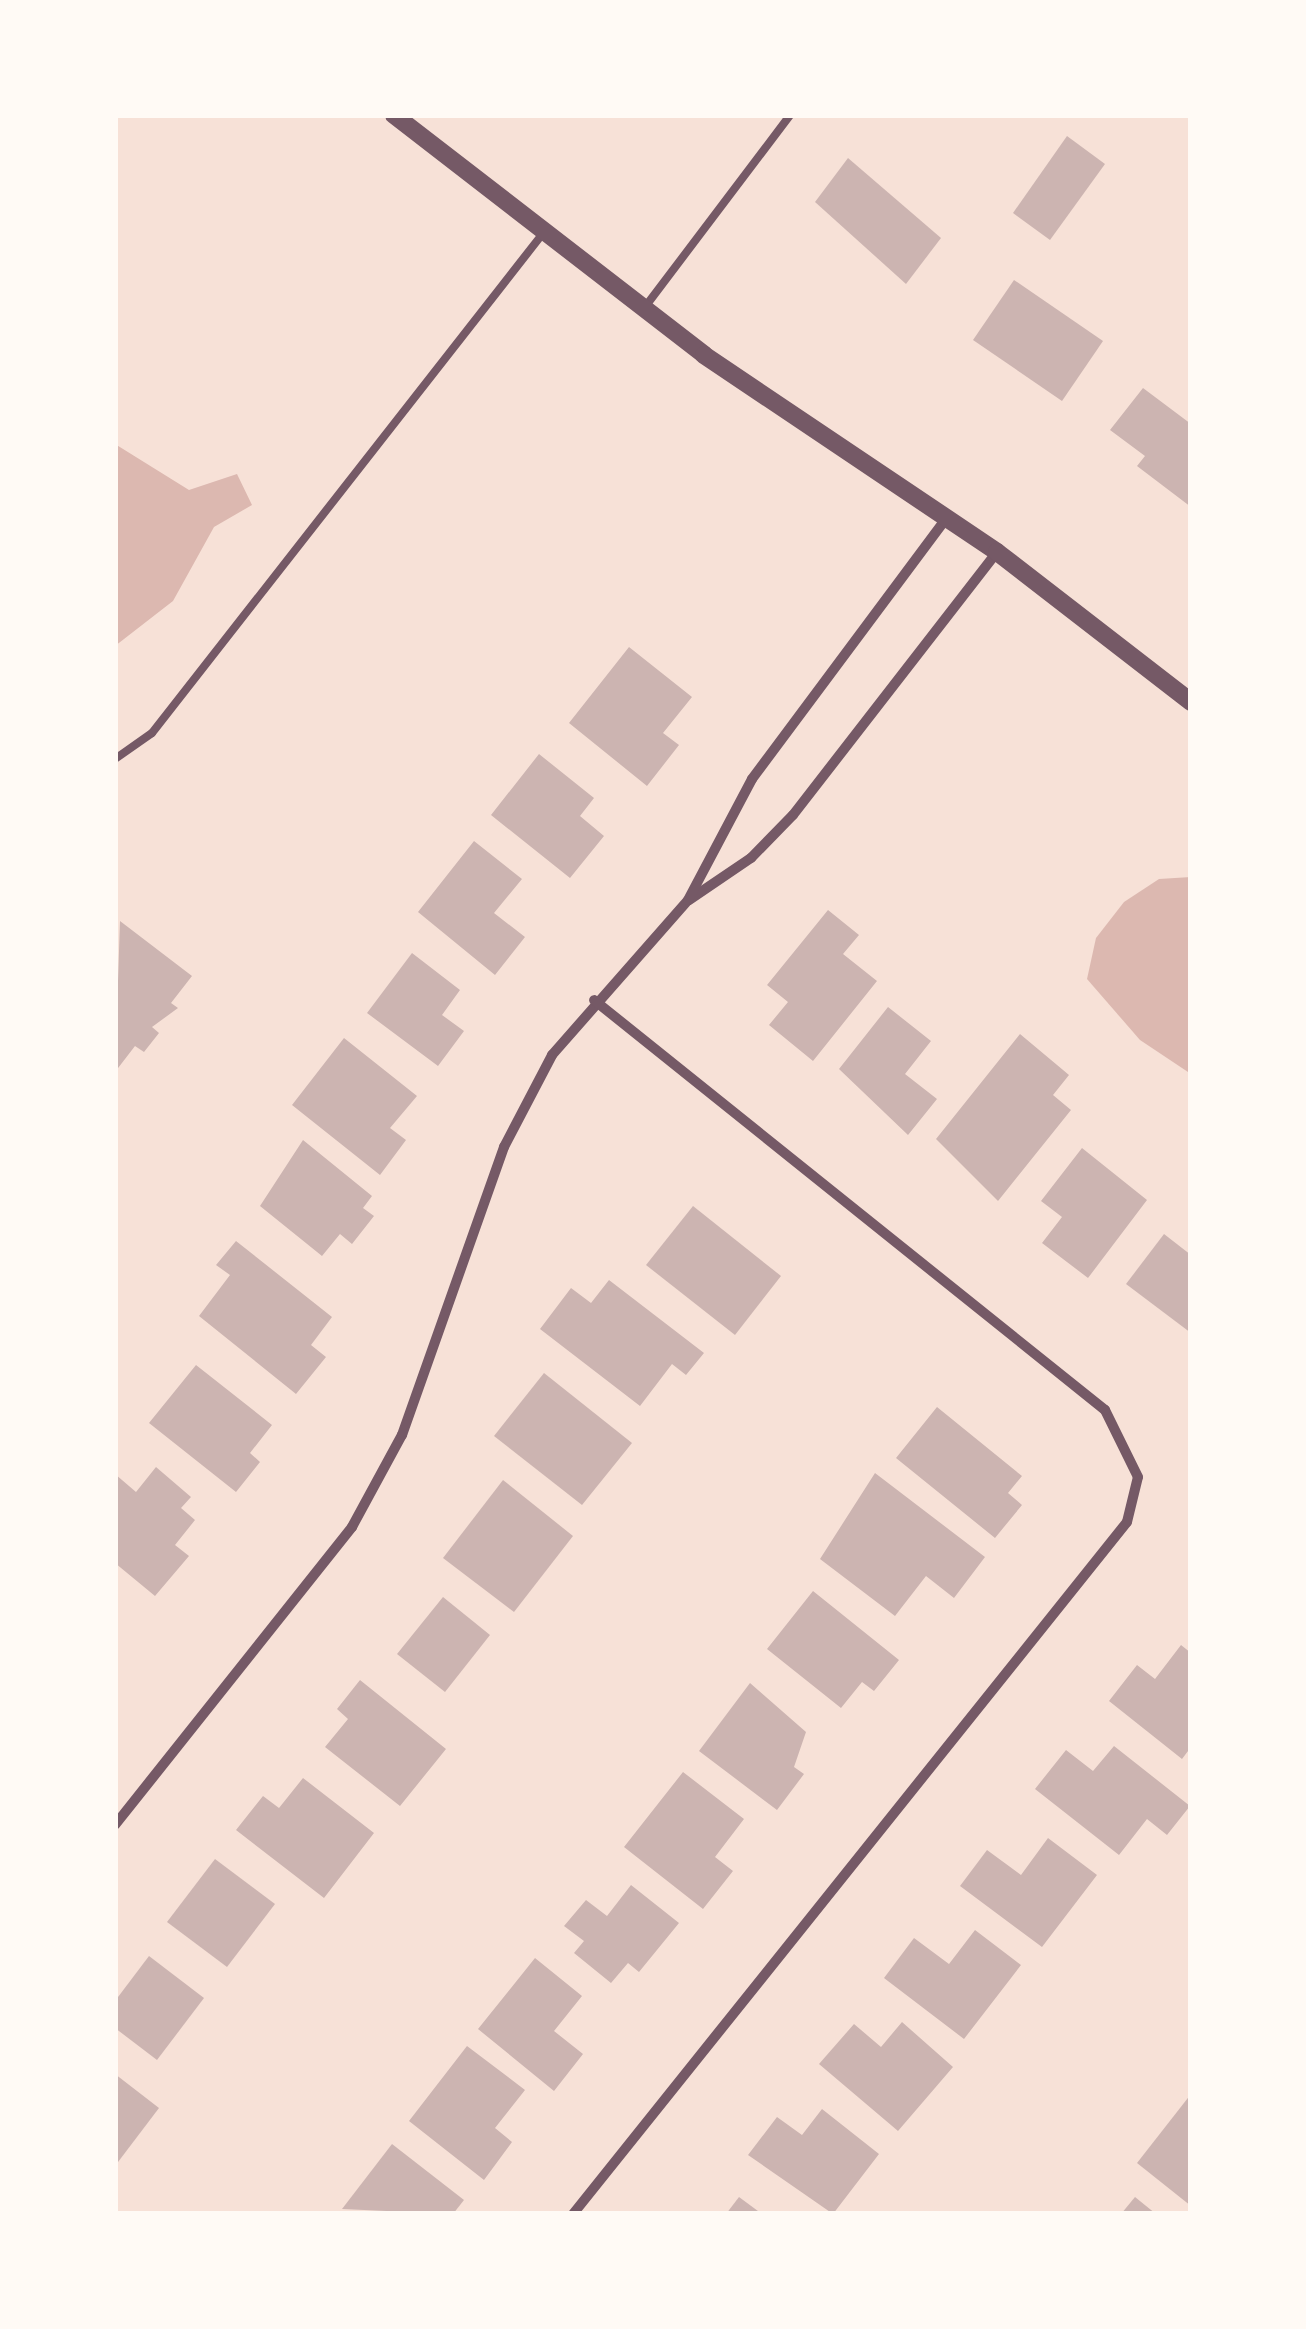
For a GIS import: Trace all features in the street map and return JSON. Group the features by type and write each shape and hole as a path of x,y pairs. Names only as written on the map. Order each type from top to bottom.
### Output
{"street":[{"path":"394,115 644,309 997,552 1191,702"},
{"path":"688,900 717,830 947,517"},
{"path":"115,1826 352,1528 402,1435 504,1146 552,1056 594,1000 688,900 751,858 793,815 997,552"},
{"path":"573,2214 1127,1522 1138,1477 1105,1410 594,1000"}],"lane":[{"path":"644,309 790,115"},
{"path":"115,759 152,734 544,232"}],"shaded area":[{"path":"115,444 189,490 237,474 252,505 214,527 173,601 115,646"},
{"path":"1191,877 1191,1074 1140,1040 1087,979 1096,938 1124,902 1159,879"}],"building":[{"path":"1067,136 1105,164 1050,240 1013,213"},
{"path":"848,158 941,238 906,284 815,202"},
{"path":"1014,280 1103,341 1062,401 973,340"},
{"path":"1143,388 1191,424 1191,507 1137,466 1145,456 1110,430"},
{"path":"629,647 692,697 663,733 679,745 647,786 569,723"},
{"path":"539,754 594,798 580,816 604,836 570,878 491,815"},
{"path":"474,841 522,879 494,913 525,937 495,975 418,912"},
{"path":"828,910 859,935 843,954 877,981 813,1061 769,1025 788,1002 767,985"},
{"path":"120,921 192,976 171,1003 178,1008 152,1027 159,1033 144,1052 135,1046 115,1072"},
{"path":"412,953 460,990 442,1015 464,1031 438,1066 367,1013"},
{"path":"888,1007 931,1041 905,1074 937,1099 908,1135 839,1069"},
{"path":"1020,1034 1069,1075 1053,1095 1071,1110 998,1201 936,1139"},
{"path":"344,1038 417,1096 390,1128 406,1140 380,1175 292,1105"},
{"path":"303,1140 372,1196 363,1208 374,1216 352,1244 340,1234 322,1256 260,1206"},
{"path":"1082,1148 1147,1200 1088,1278 1042,1243 1062,1217 1041,1201"},
{"path":"693,1206 781,1276 735,1335 646,1265"},
{"path":"1164,1234 1191,1255 1191,1333 1126,1284"},
{"path":"236,1241 332,1317 311,1345 326,1357 296,1394 199,1316 230,1275 216,1265"},
{"path":"609,1280 704,1353 686,1375 672,1364 640,1406 540,1329 571,1288 591,1303"},
{"path":"196,1365 272,1425 250,1453 260,1462 236,1492 149,1423"},
{"path":"544,1373 632,1443 582,1505 494,1436"},
{"path":"937,1407 1022,1476 1008,1493 1022,1505 995,1538 896,1458"},
{"path":"156,1467 191,1497 181,1508 195,1520 175,1545 189,1556 155,1596 115,1563 115,1474 136,1492"},
{"path":"875,1473 985,1557 954,1598 926,1576 895,1616 820,1559"},
{"path":"503,1480 573,1536 514,1612 443,1558"},
{"path":"813,1591 899,1660 874,1691 862,1682 841,1708 767,1649"},
{"path":"443,1597 490,1635 445,1692 397,1654"},
{"path":"1181,1645 1191,1653 1191,1747 1182,1759 1109,1701 1137,1665 1155,1679"},
{"path":"360,1680 446,1749 400,1806 325,1747 348,1719 337,1709"},
{"path":"750,1683 806,1732 794,1767 804,1774 777,1810 699,1751"},
{"path":"1114,1746 1190,1806 1167,1835 1147,1819 1119,1855 1035,1789 1066,1750 1093,1771"},
{"path":"683,1772 744,1819 715,1857 733,1871 703,1909 624,1847"},
{"path":"303,1778 374,1833 324,1898 236,1830 263,1796 279,1808"},
{"path":"1048,1838 1097,1875 1042,1947 960,1886 987,1850 1021,1875"},
{"path":"215,1859 275,1904 227,1967 167,1922"},
{"path":"631,1885 679,1923 639,1972 628,1963 611,1983 574,1953 584,1941 564,1926 586,1900 607,1916"},
{"path":"975,1930 1021,1965 964,2039 884,1978 914,1938 949,1964"},
{"path":"149,1956 204,1998 157,2060 115,2028 115,2001"},
{"path":"535,1958 582,1996 554,2031 583,2054 554,2091 478,2029"},
{"path":"902,2022 953,2067 898,2131 819,2064 854,2024 881,2047"},
{"path":"467,2046 525,2090 495,2128 512,2142 484,2180 409,2121"},
{"path":"115,2074 159,2108 115,2166"},
{"path":"1191,2094 1191,2206 1137,2163"},
{"path":"822,2109 879,2154 833,2214 748,2155 777,2117 802,2135"},
{"path":"392,2144 464,2200 453,2214 342,2209"},
{"path":"739,2197 762,2214 726,2214"},
{"path":"1135,2197 1156,2214 1121,2214"}]}
